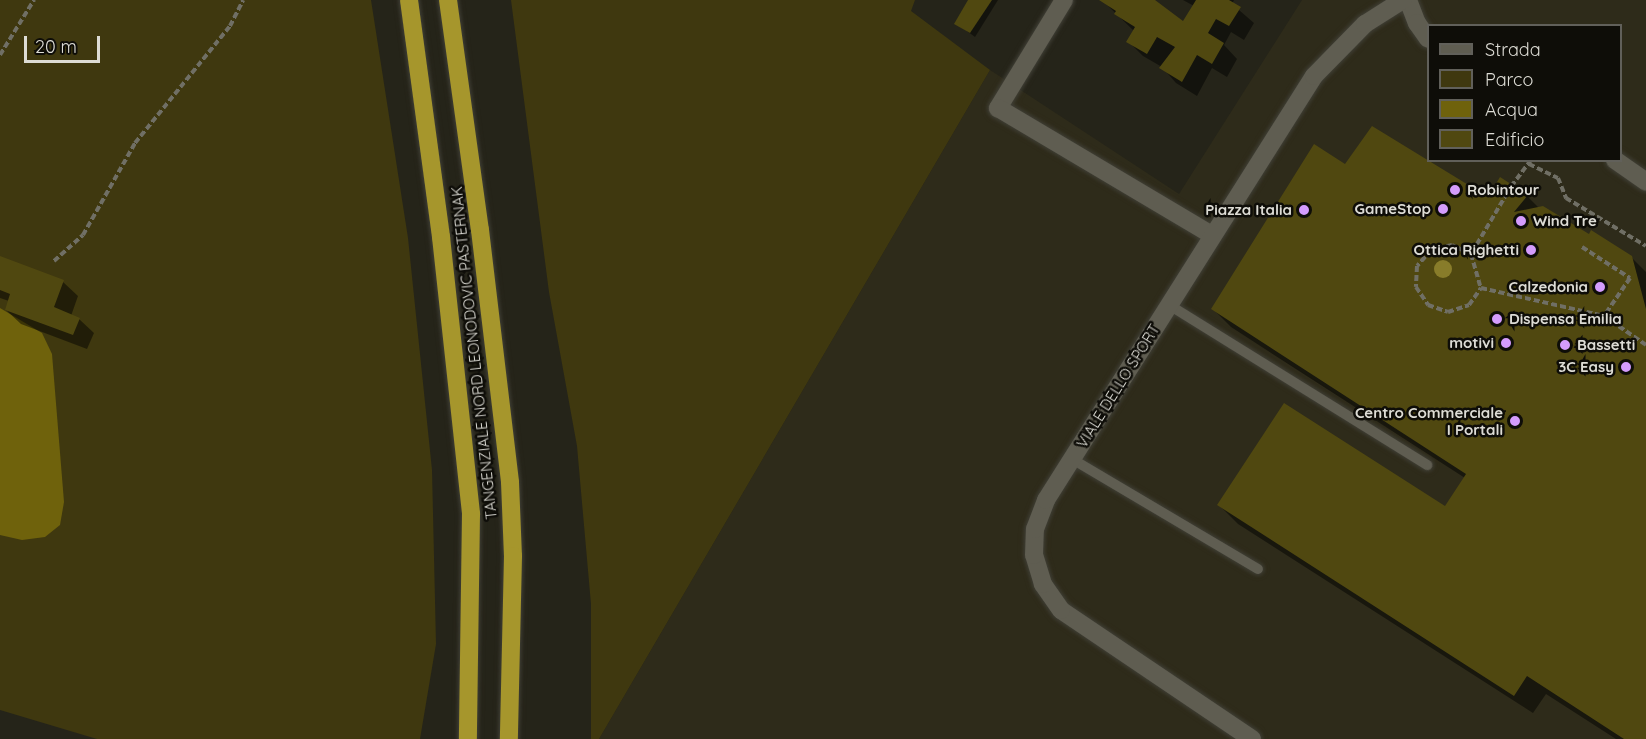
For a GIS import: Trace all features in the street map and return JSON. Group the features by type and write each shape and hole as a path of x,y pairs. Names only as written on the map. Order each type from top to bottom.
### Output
{"highway":[{"name":"TANGENZIALE NORD LEONODOVIC PASTERNAK","path":"410,0 441,237 471,514 468,739"},
{"name":"TANGENZIALE NORD LEONODOVIC PASTERNAK","path":"448,0 480,230 510,482 513,556 509,739"}],"street":[{"path":"1064,0 998,108 1212,236"},
{"name":"VIALE DELLO SPORT","path":"1252,739 1061,609 1043,584 1034,555 1035,529 1046,500 1314,76 1365,24 1403,0"},
{"path":"1408,0 1417,23 1427,38"},
{"path":"1618,162 1646,182"}],"lane":[{"path":"1170,304 1427,465"},
{"path":"1072,459 1258,570"}],"path":[{"path":"0,55 34,0"},
{"path":"54,261 83,235 135,143 230,26 243,0"},
{"path":"1481,288 1472,254 1512,185 1530,162 1558,178 1566,198 1646,246"},
{"path":"1472,254 1452,245 1431,250 1418,266 1416,287 1428,305 1448,312 1469,305 1481,288"},
{"path":"1582,247 1630,278 1604,316"},
{"path":"1481,288 1604,316 1646,345"}],"shaded area":[{"path":"1302,0 1646,0 1646,739 599,739 990,70 1179,194"}],"green space":[{"path":"0,0 371,0 408,238 432,470 436,644 420,739 97,739 0,710"},
{"path":"511,0 915,0 911,11 990,70 599,739 591,739 591,604 577,446 549,292"}],"water":[{"path":"0,308 42,333 52,354 64,502 60,525 45,537 22,540 0,535"}],"building":[{"path":"968,0 992,0 970,33 954,24"},
{"path":"1099,0 1155,0 1183,21 1196,0 1229,0 1241,7 1229,26 1216,19 1208,33 1224,43 1212,64 1197,55 1182,82 1159,68 1175,47 1157,37 1147,54 1126,42 1135,27 1114,14 1116,11"},
{"name":"Centro Commerciale I Portali","path":"1372,126 1427,160 1427,162 1431,162 1488,197 1500,177 1528,195 1514,212 1543,206 1589,234 1591,230 1632,256 1646,309 1646,739 1624,739 1527,676 1514,696 1217,505 1284,403 1445,506 1466,474 1211,309 1314,144 1345,164"},
{"path":"0,256 64,280 54,307 80,318 73,335 5,310 10,294 0,290"}],"place":[{"name":"Robintour","path":"1455,190"},
{"name":"GameStop","path":"1443,209"},
{"name":"Piazza Italia","path":"1304,210"},
{"name":"Wind Tre","path":"1521,221"},
{"name":"Ottica Righetti","path":"1531,250"},
{"name":"Calzedonia","path":"1600,287"},
{"name":"Dispensa Emilia","path":"1497,319"},
{"name":"motivi","path":"1506,343"},
{"name":"Bassetti","path":"1565,345"},
{"name":"3C Easy","path":"1626,367"},
{"name":"Centro Commerciale I Portali","path":"1515,421"}]}
